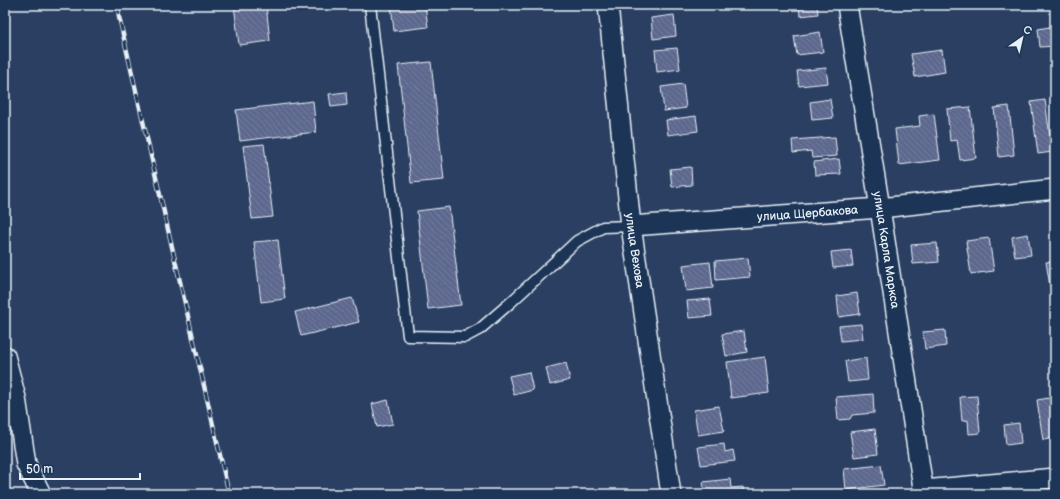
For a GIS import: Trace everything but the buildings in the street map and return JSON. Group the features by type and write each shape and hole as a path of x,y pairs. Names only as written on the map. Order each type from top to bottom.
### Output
{"street":[{"name":"улица Вехова","path":"608,5 631,226 670,494"},
{"name":"улица Карла Маркса","path":"847,5 924,492"},
{"name":"улица Щербакова","path":"631,226 880,208 1055,189"},
{"path":"5,356 16,398 26,464 41,494"},
{"path":"924,492 1055,478"}],"lane":[{"path":"370,5 408,336 465,337 480,329 577,241 603,227 631,226"}],"railway":[{"path":"118,5 119,17 229,494"}]}
